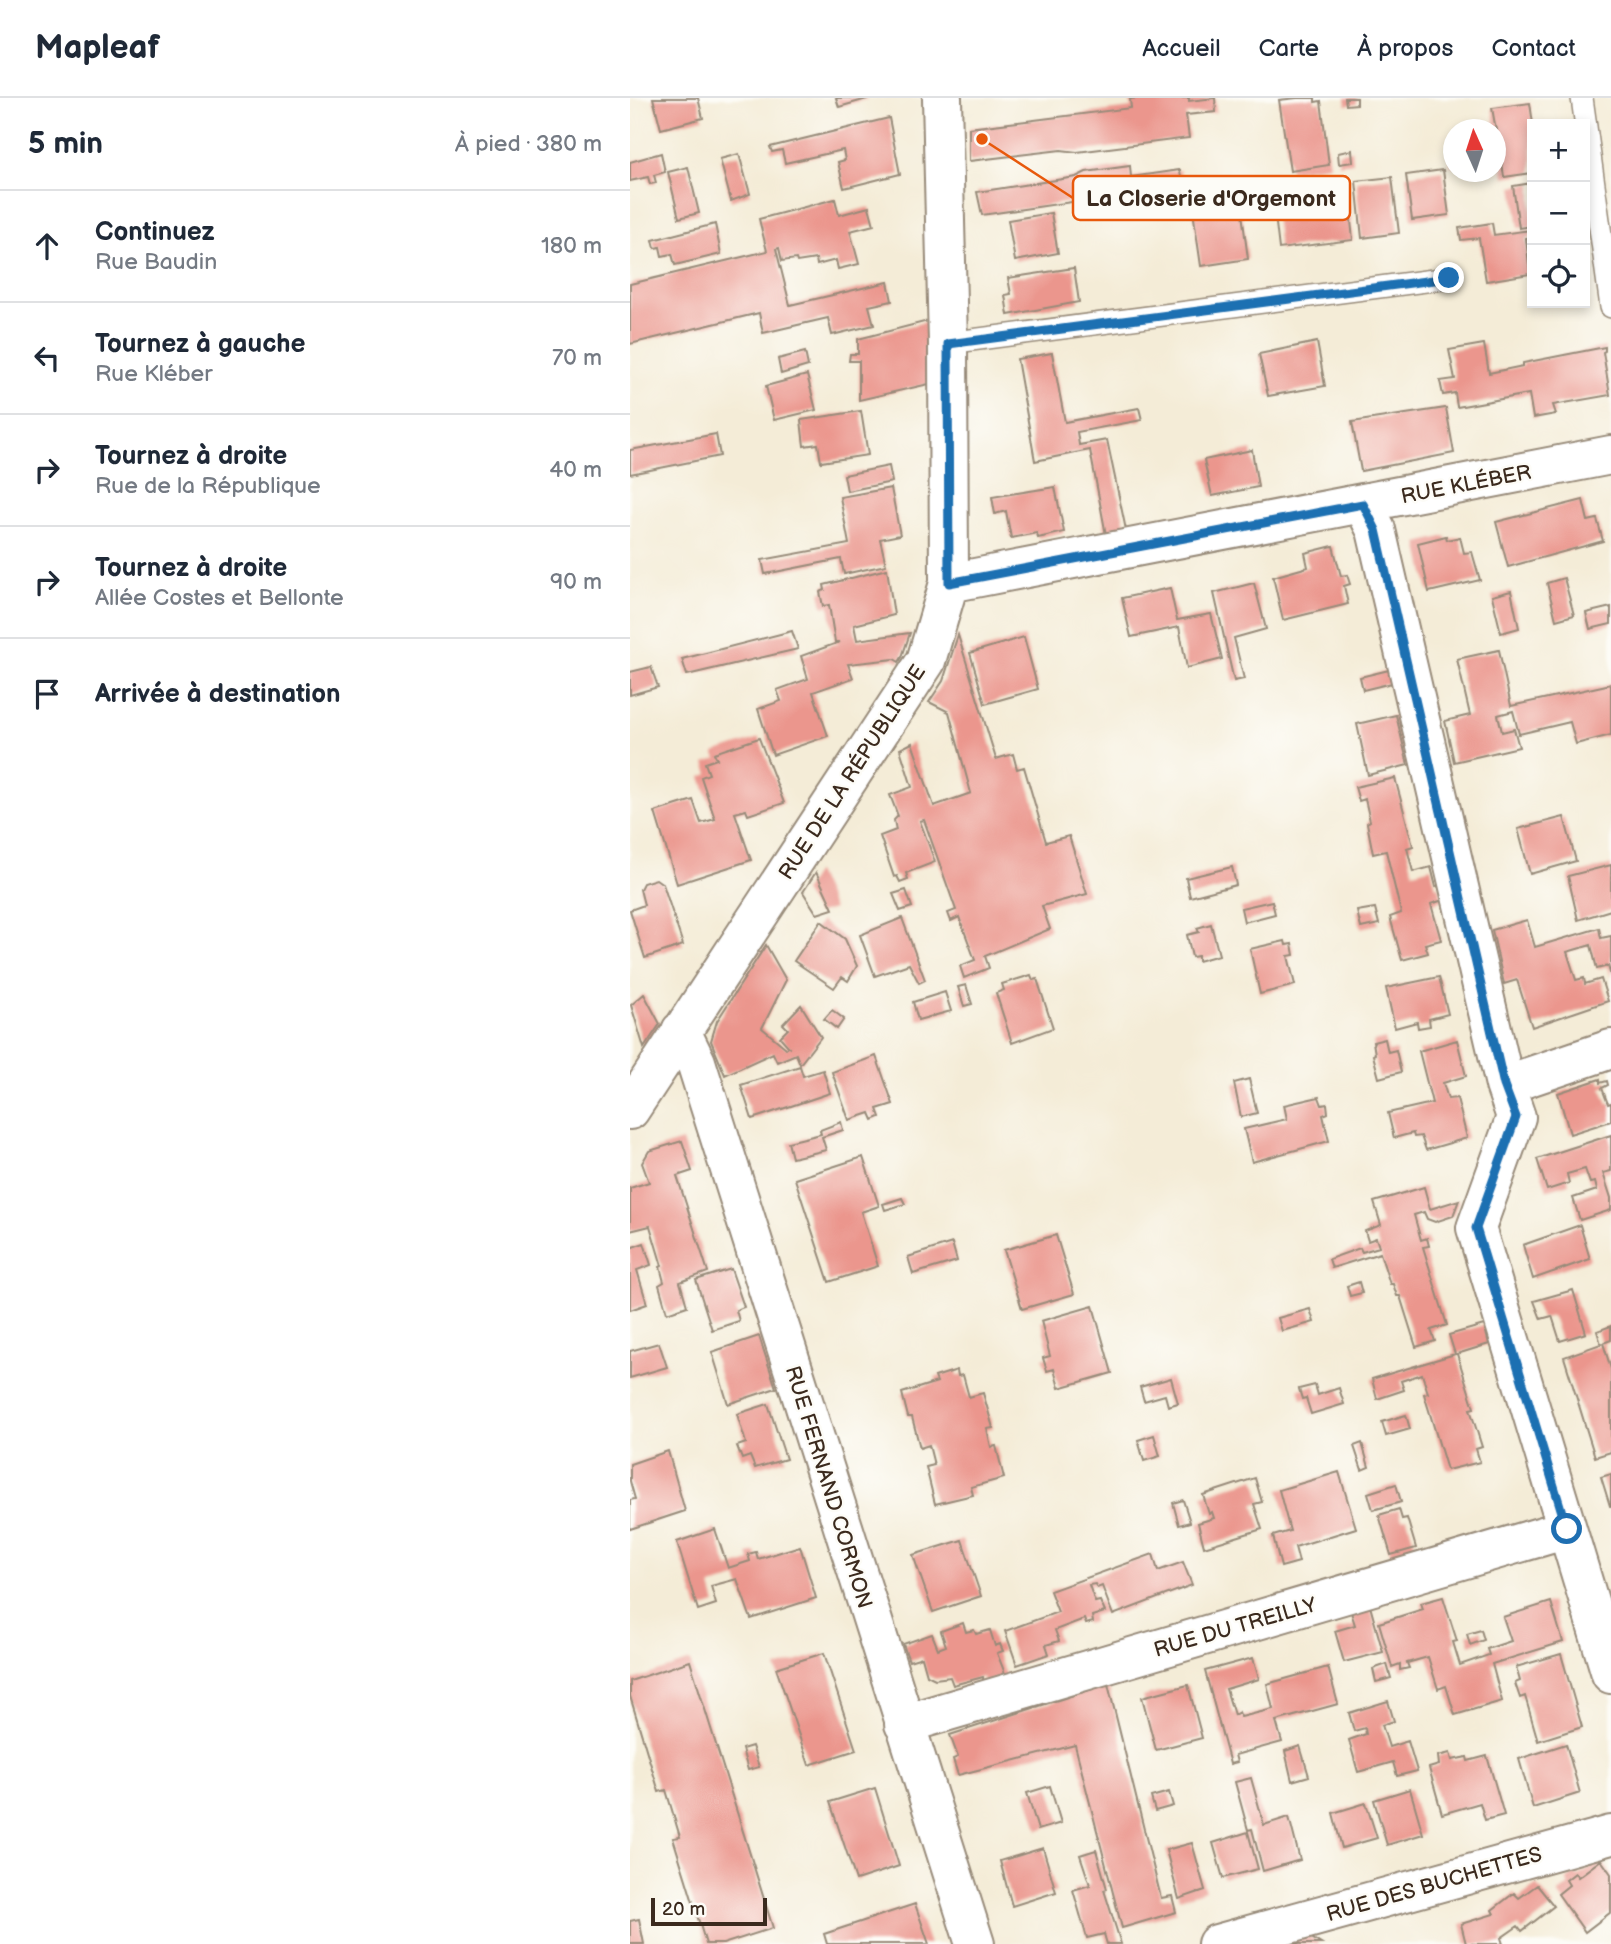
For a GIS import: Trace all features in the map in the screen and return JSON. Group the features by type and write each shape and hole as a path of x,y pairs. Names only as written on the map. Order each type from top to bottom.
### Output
{"street":[{"name":"RUE DE LA RÉPUBLIQUE","path":"630,1110 926,661 949,583 948,344 942,98"},
{"name":"RUE KLÉBER","path":"949,583 1611,455"},
{"path":"1363,504 1376,530 1504,1085 1516,1117 1476,1228 1611,1674"},
{"name":"RUE FERNAND CORMON","path":"681,1031 696,1062 975,1944"},
{"path":"1504,1085 1611,1049"},
{"name":"RUE DU TREILLY","path":"904,1724 1567,1529"},
{"name":"RUE DES BUCHETTES","path":"1217,1944 1611,1835"}],"lane":[{"path":"1582,98 1611,307"},
{"path":"948,344 1449,278"}],"building":[{"path":"653,98 698,98 703,118 661,129"},
{"path":"836,98 867,98 867,99 839,107"},
{"path":"1189,98 1189,101 1215,98 1216,112 1186,115 1189,138 1077,152 1061,150 969,161 969,128 1131,108 1130,99"},
{"path":"1315,98 1315,102 1321,101 1329,165 1290,171 1279,100"},
{"path":"1345,98 1357,98 1357,104 1346,105"},
{"path":"1530,103 1532,119 1527,119 1527,174 1506,177 1506,119 1494,119 1492,108"},
{"path":"889,118 900,174 844,188 838,162 845,160 843,150 785,163 782,150 772,152 770,147"},
{"path":"1352,150 1353,162 1339,164 1338,153"},
{"path":"661,153 665,172 654,175 656,183 650,184 648,177 630,181 630,162"},
{"path":"739,154 750,194 731,201 720,159"},
{"path":"1130,166 1131,177 1180,170 1182,186 982,215 977,192"},
{"path":"688,167 699,213 679,218 668,172"},
{"path":"1443,170 1449,215 1412,220 1406,175"},
{"path":"1392,177 1399,233 1362,238 1356,181"},
{"path":"1347,183 1353,240 1279,249 1272,190"},
{"path":"1527,184 1527,227 1519,228 1513,186"},
{"path":"1240,198 1248,259 1201,266 1192,204"},
{"path":"835,199 839,215 869,207 874,225 850,231 859,264 838,269 836,260 817,265 816,259 782,261 779,248 776,249 790,305 888,282 892,301 869,306 874,325 832,335 828,318 763,333 759,313 630,344 630,284 767,251 759,219"},
{"path":"1051,213 1058,253 1015,261 1008,220"},
{"path":"1492,223 1494,235 1527,230 1527,274 1486,281 1479,238 1461,240 1459,228"},
{"path":"715,224 721,254 675,265 672,254 662,256 660,247 655,248 653,240"},
{"path":"1074,268 1079,302 1008,315 1005,295 1011,294 1008,278"},
{"path":"928,321 929,384 859,400 859,361 849,361 850,354 858,354 858,339"},
{"path":"1317,342 1325,386 1268,396 1259,354"},
{"path":"1484,344 1489,373 1523,366 1523,363 1605,347 1603,352 1610,395 1553,405 1556,414 1533,418 1529,394 1457,407 1455,393 1443,395 1440,381 1455,379 1449,350"},
{"path":"805,352 808,366 781,374 778,359"},
{"path":"1052,353 1065,422 1139,408 1142,420 1077,432 1079,445 1107,440 1126,530 1106,535 1090,450 1035,461 1017,359"},
{"path":"807,375 816,410 774,420 766,386"},
{"path":"1446,408 1454,453 1361,471 1352,422"},
{"path":"861,411 868,455 821,462 818,444 804,446 801,420"},
{"path":"716,434 720,456 630,474 630,450"},
{"path":"1252,450 1258,487 1212,496 1204,460"},
{"path":"889,466 892,482 847,491 844,475"},
{"path":"1055,487 1064,532 1038,538 1037,533 1011,538 1006,511 995,514 992,497"},
{"path":"891,488 900,535 880,539 886,565 844,574 841,559 765,574 762,560 849,544 840,497"},
{"path":"1583,500 1588,521 1597,519 1603,541 1508,567 1496,522"},
{"path":"1446,536 1447,540 1460,537 1464,553 1472,552 1480,580 1429,592 1418,543"},
{"path":"1333,546 1341,576 1347,575 1350,584 1344,586 1348,604 1283,620 1273,577 1308,567 1305,553"},
{"path":"887,569 894,615 854,625 857,640 910,633 899,662 894,659 848,664 853,678 813,692 828,736 773,755 758,709 781,701 777,690 808,679 801,656 840,642 835,642 829,605 823,606 820,592 825,590 824,585"},
{"path":"1564,578 1574,615 1556,620 1547,583"},
{"path":"1254,583 1266,629 1234,638 1244,679 1234,681 1214,593"},
{"path":"1170,588 1177,620 1211,614 1222,659 1187,668 1179,627 1131,637 1122,598"},
{"path":"1511,591 1519,628 1501,633 1492,596"},
{"path":"1611,607 1611,624 1590,629 1586,613"},
{"path":"792,631 798,649 687,675 682,659"},
{"path":"958,635 996,759 1013,754 1017,769 1024,767 1046,842 1069,836 1087,894 1042,906 1050,929 985,956 989,968 964,978 960,966 975,960 959,917 951,921 948,913 956,910 924,820 920,821 935,862 906,873 908,879 900,882 897,876 894,877 880,836 896,830 894,820 898,816 890,795 912,787 900,749 912,743 934,806 971,793 949,712 929,702 943,681"},
{"path":"1024,637 1038,689 985,704 970,653"},
{"path":"1499,650 1511,706 1611,684 1611,735 1576,744 1570,722 1519,734 1513,711 1498,715 1502,732 1514,729 1519,747 1454,762 1445,721 1470,715 1457,659"},
{"path":"651,667 658,687 630,695 630,672"},
{"path":"1389,670 1392,683 1363,690 1360,677"},
{"path":"1396,715 1408,765 1368,775 1357,724"},
{"path":"759,738 784,803 748,815 746,810 735,813 751,860 677,884 655,812 693,800 701,823 715,819 701,777 709,774 705,763 717,759 714,753"},
{"path":"1395,778 1413,846 1407,848 1413,872 1431,867 1436,887 1439,886 1443,900 1431,904 1441,940 1425,944 1428,953 1402,960 1390,917 1401,913 1386,851 1373,854 1365,799 1359,801 1355,787"},
{"path":"1564,817 1576,861 1530,874 1518,829"},
{"path":"1611,865 1611,910 1578,920 1568,876"},
{"path":"1232,867 1236,885 1190,897 1186,878"},
{"path":"816,872 833,909 817,914 803,892"},
{"path":"656,879 663,884 683,945 645,958 630,910 644,905 640,889 643,883"},
{"path":"906,890 912,907 900,911 893,894"},
{"path":"1272,901 1275,914 1244,922 1241,908"},
{"path":"1375,908 1379,924 1361,928 1357,911"},
{"path":"902,918 925,980 919,983 909,964 875,976 860,935"},
{"path":"1527,920 1535,947 1599,928 1601,938 1611,936 1611,977 1608,966 1597,969 1591,945 1567,952 1576,980 1584,978 1585,984 1601,979 1608,1001 1532,1027 1517,980 1504,984 1492,930"},
{"path":"821,921 845,939 857,966 848,981 842,977 834,988 794,961"},
{"path":"1211,924 1219,955 1198,961 1198,956 1192,957 1187,935 1199,932 1197,928"},
{"path":"1285,941 1286,945 1292,944 1294,955 1288,956 1295,985 1260,994 1250,949"},
{"path":"766,945 786,980 762,1028 786,1048 789,1047 780,1037 788,1029 783,1024 801,1005 821,1037 800,1064 796,1054 777,1062 773,1053 725,1075 711,1041 717,1021"},
{"path":"1031,975 1033,980 1037,979 1053,1028 1012,1043 996,993 1004,990 1002,984"},
{"path":"1439,977 1448,1014 1429,1019 1430,1026 1418,1028 1417,1022 1395,1028 1386,988"},
{"path":"966,985 972,1004 964,1006 958,987"},
{"path":"945,992 951,1011 918,1020 913,1002"},
{"path":"644,994 660,1024 644,1048 631,1005"},
{"path":"832,1010 844,1019 837,1029 824,1019"},
{"path":"1385,1039 1388,1052 1396,1050 1401,1072 1379,1078 1373,1055 1373,1042"},
{"path":"1457,1040 1466,1076 1443,1083 1448,1099 1457,1098 1467,1138 1426,1150 1421,1136 1414,1137 1413,1133 1394,1138 1388,1113 1432,1103 1419,1051"},
{"path":"876,1056 893,1104 877,1109 880,1117 873,1120 870,1113 849,1120 832,1072"},
{"path":"800,1066 803,1076 823,1070 830,1093 752,1119 741,1085"},
{"path":"1249,1079 1257,1113 1241,1117 1234,1083"},
{"path":"1600,1079 1600,1083 1607,1081 1608,1085 1602,1088 1608,1104 1611,1103 1611,1121 1570,1134 1558,1093"},
{"path":"1319,1097 1322,1105 1327,1104 1328,1113 1323,1115 1329,1141 1252,1162 1244,1129 1287,1119 1284,1105"},
{"path":"841,1122 843,1130 822,1137 826,1150 792,1158 788,1142 821,1134 820,1130"},
{"path":"1611,1135 1611,1171 1603,1173 1611,1198 1611,1210 1580,1220 1573,1198 1597,1190 1595,1182 1590,1183 1585,1169 1567,1174 1569,1183 1547,1190 1537,1159"},
{"path":"682,1141 692,1171 677,1176 708,1272 680,1282 687,1306 667,1313 659,1285 664,1282 660,1267 662,1266 650,1226 630,1231 630,1188 649,1182 642,1163 649,1151"},
{"path":"863,1157 879,1206 861,1212 878,1266 829,1282 795,1179"},
{"path":"1424,1187 1430,1209 1459,1200 1453,1216 1435,1222 1427,1219 1424,1212 1414,1215 1421,1240 1427,1238 1429,1246 1423,1247 1447,1325 1431,1330 1435,1341 1416,1347 1400,1296 1397,1296 1393,1284 1390,1284 1380,1253 1332,1268 1329,1259 1360,1248 1362,1252 1379,1247 1376,1238 1368,1241 1365,1231 1381,1225 1374,1202"},
{"path":"902,1198 905,1204 885,1210 883,1204"},
{"path":"1580,1225 1590,1259 1533,1279 1523,1245"},
{"path":"1056,1235 1074,1294 1022,1309 1004,1250"},
{"path":"644,1243 651,1265 637,1270 647,1304 630,1310 630,1248"},
{"path":"952,1243 957,1261 913,1274 908,1257"},
{"path":"731,1269 744,1307 736,1310 739,1321 712,1330 696,1280"},
{"path":"1359,1282 1362,1293 1350,1296 1347,1286"},
{"path":"1573,1290 1586,1333 1560,1341 1552,1316 1541,1319 1534,1301"},
{"path":"1093,1306 1112,1373 1059,1388 1054,1369 1047,1371 1043,1358 1050,1356 1041,1321"},
{"path":"1310,1309 1314,1322 1282,1331 1278,1318"},
{"path":"1484,1325 1489,1344 1457,1354 1474,1408 1470,1409 1482,1447 1476,1449 1480,1462 1447,1470 1424,1394 1428,1393 1422,1374 1401,1381 1404,1390 1377,1399 1372,1379 1455,1354 1449,1335"},
{"path":"1611,1326 1611,1340 1603,1343 1611,1369 1611,1452 1595,1457 1564,1357 1601,1344 1597,1331"},
{"path":"759,1336 776,1388 728,1404 712,1352"},
{"path":"659,1343 667,1367 630,1378 630,1351"},
{"path":"957,1370 958,1376 963,1375 969,1397 983,1393 993,1428 987,1429 991,1447 996,1446 1004,1478 971,1487 973,1495 935,1504 926,1467 934,1465 929,1445 920,1448 902,1393 937,1382 935,1377"},
{"path":"1171,1378 1178,1403 1168,1406 1165,1395 1144,1401 1140,1387"},
{"path":"1315,1385 1318,1395 1339,1388 1344,1404 1311,1414 1306,1398 1302,1399 1299,1389"},
{"path":"768,1404 786,1459 755,1468 750,1456 742,1459 737,1446 746,1443 737,1414"},
{"path":"1406,1415 1410,1429 1386,1436 1382,1422"},
{"path":"1154,1435 1160,1456 1144,1461 1138,1440"},
{"path":"1362,1443 1369,1467 1362,1470 1354,1446"},
{"path":"668,1451 685,1511 630,1529 630,1500 635,1499 630,1481 630,1464"},
{"path":"1339,1472 1356,1528 1295,1547 1299,1562 1281,1567 1273,1536 1290,1531 1279,1490"},
{"path":"1611,1474 1611,1506 1610,1506 1601,1477"},
{"path":"1255,1478 1262,1502 1254,1504 1262,1529 1204,1547 1198,1523 1214,1518 1212,1512 1209,1514 1203,1495"},
{"path":"1396,1484 1401,1502 1373,1510 1368,1493"},
{"path":"1183,1500 1190,1522 1179,1525 1173,1503"},
{"path":"1399,1509 1402,1519 1407,1518 1416,1548 1391,1555 1379,1515"},
{"path":"715,1529 728,1568 750,1561 748,1554 756,1552 758,1559 800,1546 816,1598 751,1619 737,1579 711,1586 716,1604 698,1610 677,1542"},
{"path":"962,1540 981,1596 933,1612 913,1555"},
{"path":"1153,1554 1158,1571 1183,1562 1192,1585 1113,1615 1102,1586 1097,1588 1095,1584 1089,1585 1095,1602 1100,1601 1105,1612 1092,1616 1093,1622 1086,1624 1084,1619 1055,1630 1059,1641 1046,1645 1049,1654 1017,1665 1005,1631 1058,1612 1050,1591"},
{"path":"1443,1597 1457,1641 1453,1642 1460,1665 1489,1655 1487,1649 1511,1641 1503,1617 1551,1602 1563,1642 1492,1664 1502,1701 1455,1715 1446,1686 1438,1689 1428,1657 1407,1663 1409,1668 1400,1670 1400,1664 1392,1667 1379,1623 1423,1609 1421,1603"},
{"path":"1370,1606 1383,1652 1344,1662 1335,1631 1355,1625 1351,1612"},
{"path":"963,1623 966,1632 974,1630 976,1634 990,1630 995,1646 1000,1644 1003,1651 997,1653 1006,1676 984,1683 983,1677 953,1685 950,1677 935,1679 927,1675 922,1657 909,1661 903,1644 932,1634 938,1649 946,1646 941,1631"},
{"path":"1481,1630 1484,1640 1470,1645 1467,1634"},
{"path":"824,1653 856,1750 809,1765 776,1668"},
{"path":"1561,1654 1582,1727 1538,1741 1525,1696 1520,1698 1515,1683 1520,1681 1516,1667"},
{"path":"1253,1658 1259,1679 1226,1689 1234,1715 1239,1712 1241,1717 1273,1709 1267,1684 1328,1667 1338,1704 1276,1721 1282,1742 1235,1755 1237,1762 1230,1764 1205,1671"},
{"path":"690,1661 773,1928 723,1944 706,1944 673,1838 680,1837 666,1790 659,1792 630,1696 630,1681"},
{"path":"1387,1664 1391,1678 1376,1682 1373,1669"},
{"path":"1108,1684 1161,1898 1172,1896 1176,1912 1122,1928 1075,1745 958,1775 953,1759 958,1757 950,1735"},
{"path":"1188,1685 1202,1738 1156,1750 1142,1697"},
{"path":"1388,1701 1394,1721 1382,1725 1389,1747 1408,1741 1417,1771 1397,1776 1393,1762 1358,1772 1349,1740 1366,1734 1365,1728 1354,1731 1349,1713"},
{"path":"1566,1744 1580,1793 1533,1808 1519,1759"},
{"path":"752,1746 759,1767 748,1770 742,1749"},
{"path":"1300,1746 1309,1776 1292,1781 1285,1751"},
{"path":"1450,1753 1452,1760 1467,1757 1468,1761 1487,1756 1504,1815 1485,1820 1480,1803 1442,1814 1429,1768 1439,1765 1438,1756"},
{"path":"1251,1778 1264,1825 1289,1817 1300,1860 1263,1871 1252,1829 1248,1830 1235,1782"},
{"path":"1050,1786 1061,1823 1038,1830 1027,1793"},
{"path":"875,1788 899,1866 856,1880 830,1802"},
{"path":"1410,1789 1423,1834 1387,1845 1374,1800"},
{"path":"1169,1792 1173,1806 1155,1811 1151,1797"},
{"path":"1366,1803 1377,1838 1342,1848 1333,1813"},
{"path":"1248,1832 1258,1869 1223,1878 1213,1843"},
{"path":"1192,1843 1205,1890 1179,1899 1166,1850"},
{"path":"1043,1848 1056,1892 1012,1906 1000,1861"},
{"path":"1096,1850 1107,1889 1104,1890 1121,1944 1107,1944 1104,1934 1087,1938 1073,1890 1090,1885 1080,1855"},
{"path":"1601,1860 1611,1874 1611,1912 1585,1932 1558,1894 1569,1885 1566,1880 1575,1873 1578,1877"},
{"path":"1537,1885 1554,1906 1522,1931 1518,1926 1501,1938 1503,1944 1466,1944 1461,1924 1494,1914 1492,1910 1514,1893 1519,1898"},
{"path":"915,1904 929,1944 827,1944 824,1934"},
{"path":"639,1919 644,1944 630,1944 630,1921"},
{"path":"1305,1934 1321,1944 1274,1944"}],"place":[{"name":"La Closerie d'Orgemont","path":"982,139"}],"route":[{"path":"1449,278 948,344 949,583 1363,504 1376,530 1504,1085 1516,1117 1476,1228 1567,1529"}]}
